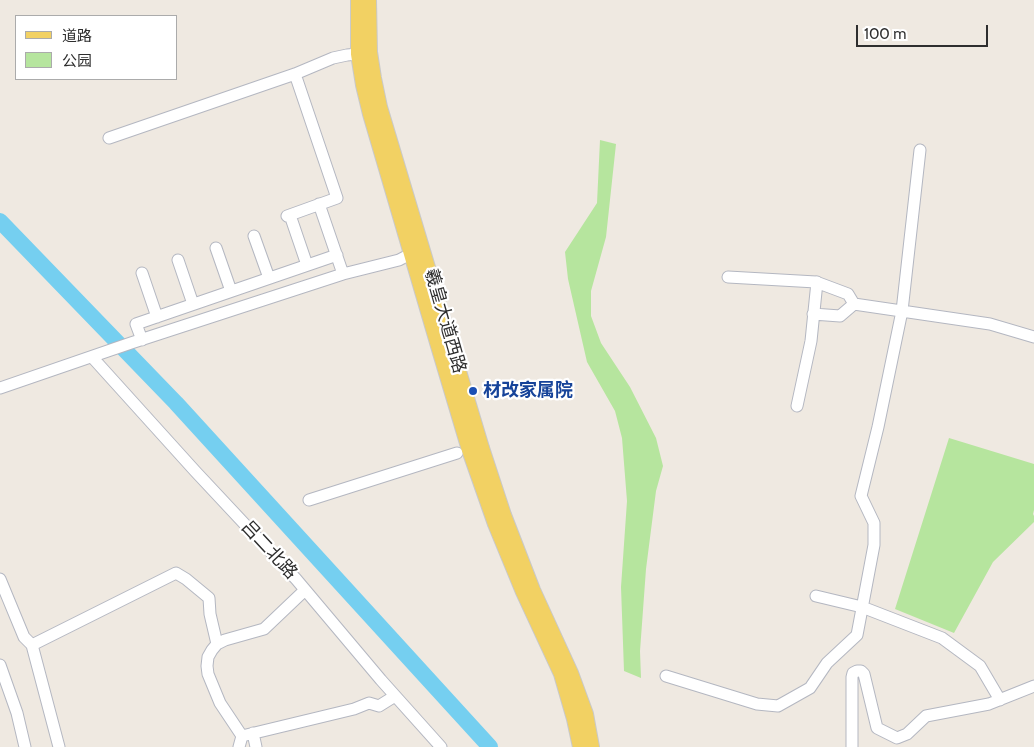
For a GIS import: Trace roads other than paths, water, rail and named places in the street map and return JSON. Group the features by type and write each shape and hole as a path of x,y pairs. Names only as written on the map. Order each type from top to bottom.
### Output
{"main road":[{"name":"羲皇大道西路","path":"358,0 358,54 370,114 504,515 533,590 571,672 586,714 592,747"},
{"name":"羲皇大道西路","path":"369,0 370,52 380,107 469,450 495,524 523,592 561,674 580,747"}],"street":[{"path":"109,138 295,74 332,58 358,54"},
{"path":"295,74 337,198 289,218 307,265"},
{"path":"666,676 756,704 778,706 810,688 827,663 857,635 874,544 874,523 861,496 902,311 920,150"},
{"path":"319,204 343,274"},
{"path":"254,236 269,278"},
{"path":"216,248 231,291"},
{"path":"0,388 343,274 398,260 417,250"},
{"path":"136,342 136,324 336,255"},
{"path":"178,260 194,304"},
{"path":"142,274 157,317"},
{"path":"728,277 817,282 848,294 854,304"},
{"path":"797,406 811,341 817,282"},
{"path":"814,314 840,316 854,304 990,324 1034,337"},
{"name":"吕二北路","path":"96,356 195,471 304,590 441,747"},
{"path":"309,500 457,453"},
{"path":"32,645 176,573 186,578 209,598 210,614 218,644"},
{"path":"0,579 24,637 32,645 59,747"},
{"path":"256,747 245,739 220,703 208,674 208,657 218,644 225,640 264,629 304,590"},
{"path":"816,596 862,607 942,638 980,666 1000,700"},
{"path":"0,665 17,713 25,747"},
{"path":"852,747 852,677 853,673 857,671 861,671 865,676 877,728 897,738 907,734 926,716 989,704 1034,686"},
{"path":"245,739 354,709 369,702 379,706 395,696"}],"waterway":[{"path":"0,221 176,403 490,747"}],"place":[{"name":"材改家属院","path":"473,391"}]}
